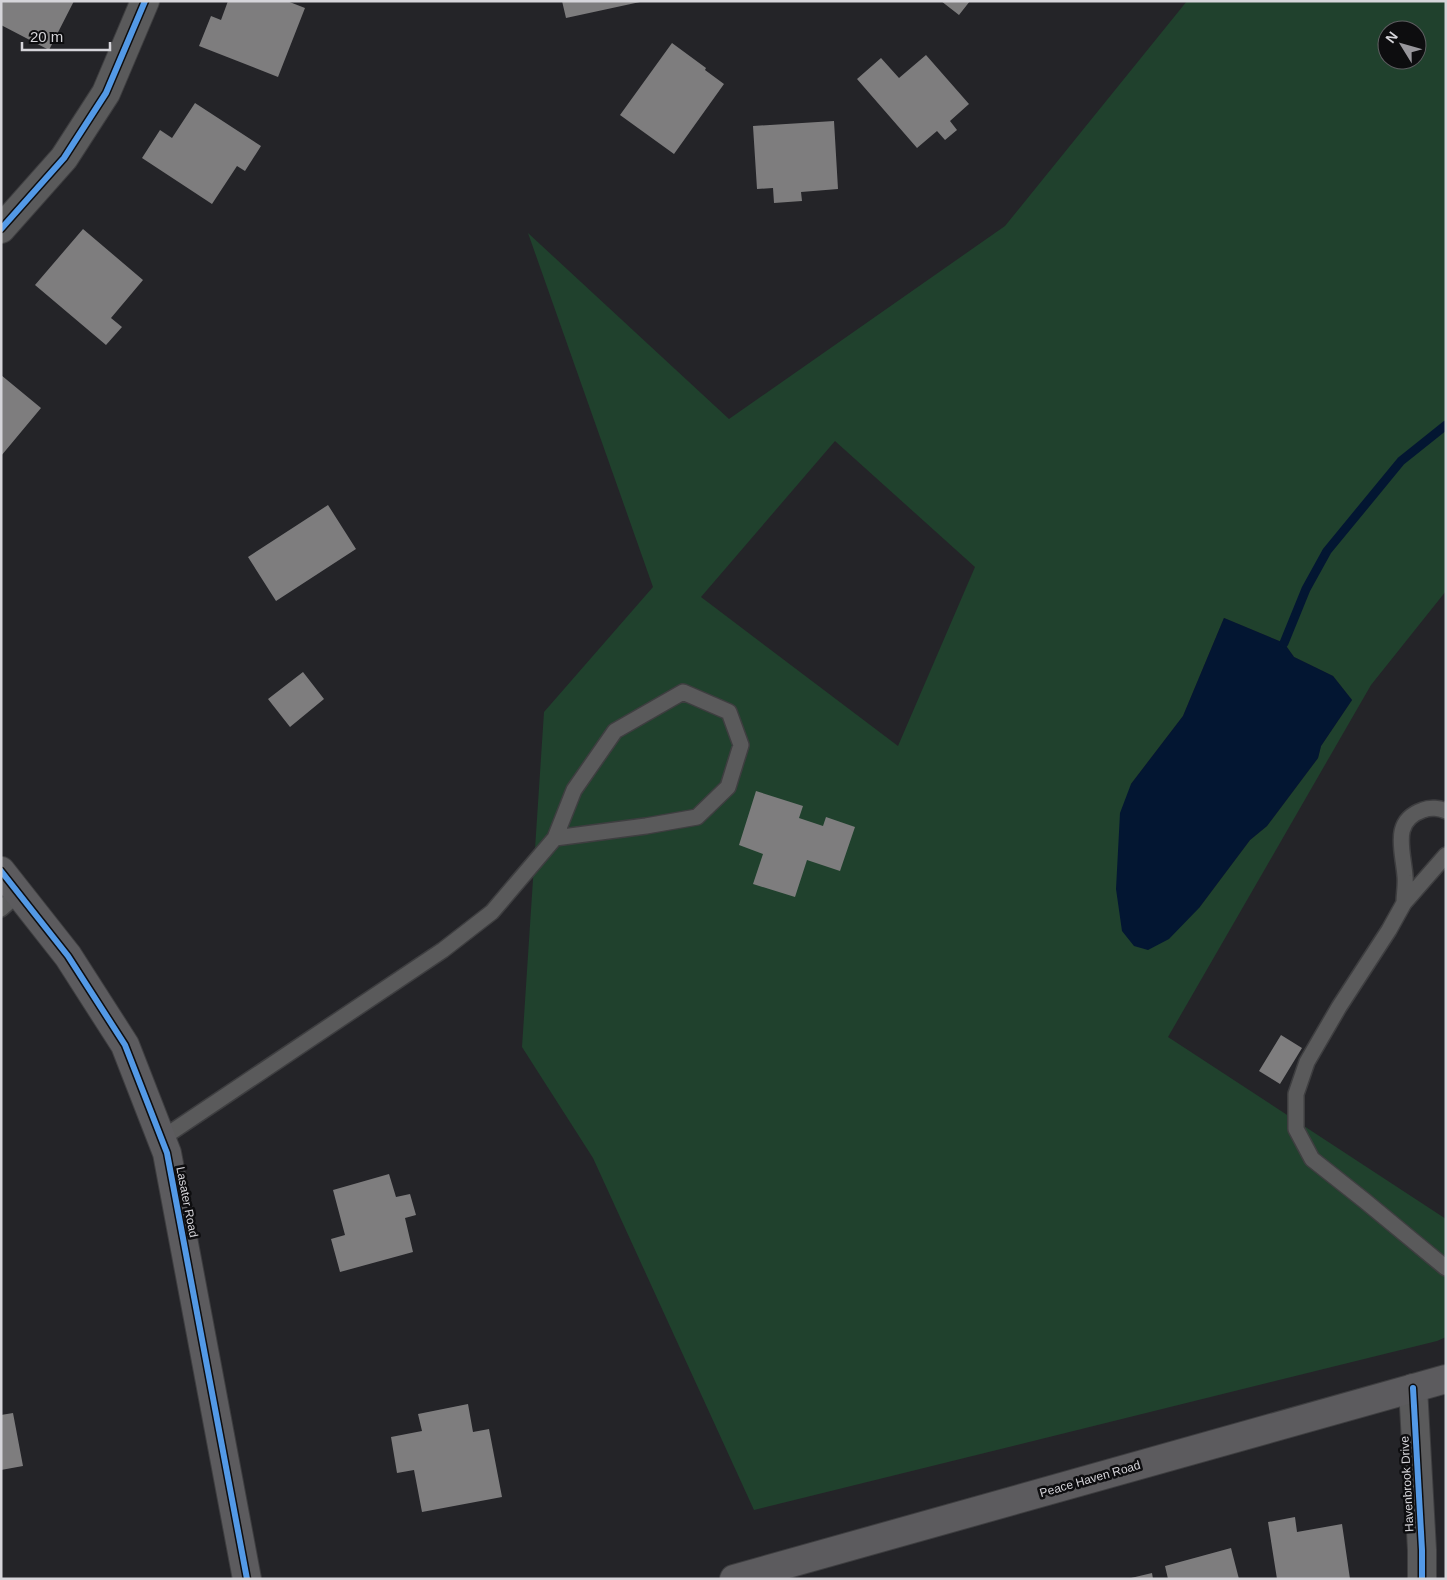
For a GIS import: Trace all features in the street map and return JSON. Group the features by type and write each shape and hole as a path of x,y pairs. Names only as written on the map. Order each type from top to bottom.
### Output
{"street":[{"path":"1,229 64,158 106,93 145,1"},
{"name":"Lasater Road","path":"1,871 10,901 68,956 125,1045 166,1153 247,1579"},
{"name":"Peace Haven Road","path":"734,1579 1446,1379"},
{"name":"Havenbrook Drive","path":"1412,1388 1422,1550 1422,1579"}],"lane":[{"path":"161,1139 443,950 492,912 555,838 574,790 615,731 683,692 729,712 741,745 728,787 697,817 555,838"},
{"path":"1404,903 1405,877 1400,842 1405,821 1416,812 1427,808 1446,811"},
{"path":"1446,855 1404,903 1307,1062 1296,1094 1296,1128 1312,1160 1366,1201 1446,1268"}],"green space":[{"path":"1187,1 1446,1 1446,591 1371,685 1168,1037 1446,1219 1446,1337 1437,1341 754,1510 593,1158 522,1047 544,712 653,587 528,233 729,419 1005,226","holes":["835,441 975,567 898,746 701,597","1224,618 1284,643 1294,657 1333,676 1352,700 1321,746 1318,758 1267,826 1250,840 1199,908 1131,784 1183,716"]}],"water":[{"path":"1224,618 1284,643 1294,657 1333,676 1352,700 1321,746 1318,758 1267,826 1250,840 1199,908 1169,939 1148,950 1134,946 1122,931 1116,889 1120,813 1131,784 1183,716"}],"building":[{"path":"1,1 74,1 49,50 1,25"},
{"path":"228,1 287,1 305,8 278,77 199,46 211,16 221,20"},
{"path":"562,1 639,1 640,2 566,18"},
{"path":"941,1 970,1 959,15"},
{"path":"672,43 724,84 674,154 620,115"},
{"path":"926,55 969,104 950,121 957,130 945,140 937,131 917,148 857,79 881,58 899,78"},
{"path":"195,103 261,146 245,171 237,166 212,204 142,158 160,130 172,138"},
{"path":"834,121 838,189 801,192 802,201 774,203 773,188 757,189 753,126"},
{"path":"83,229 143,280 111,318 122,327 106,345 35,285"},
{"path":"1,375 41,408 1,456"},
{"path":"328,505 356,549 276,601 248,557"},
{"path":"303,672 324,699 290,727 268,699"},
{"path":"756,791 803,806 799,818 823,826 826,817 855,827 840,871 807,860 795,897 753,884 763,854 739,845"},
{"path":"1281,1035 1302,1048 1280,1084 1259,1071"},
{"path":"389,1174 396,1197 410,1194 416,1215 405,1218 413,1252 340,1272 331,1239 345,1235 333,1190"},
{"path":"468,1404 473,1432 489,1429 502,1497 422,1512 414,1470 397,1473 391,1437 422,1431 418,1414"},
{"path":"13,1413 23,1466 1,1470 1,1415"},
{"path":"1295,1517 1297,1532 1342,1524 1350,1579 1277,1579 1268,1522"},
{"path":"1231,1548 1239,1579 1168,1579 1165,1566"},
{"path":"1152,1573 1153,1579 1131,1579 1131,1578"}],"waterway":[{"path":"1284,643 1306,589 1327,551 1401,461 1446,425"}],"cycle path":[{"path":"1,229 64,158 106,93 145,1"},
{"path":"1,871 68,956 125,1045 167,1153 247,1579"},
{"path":"1413,1388 1422,1579"}]}
